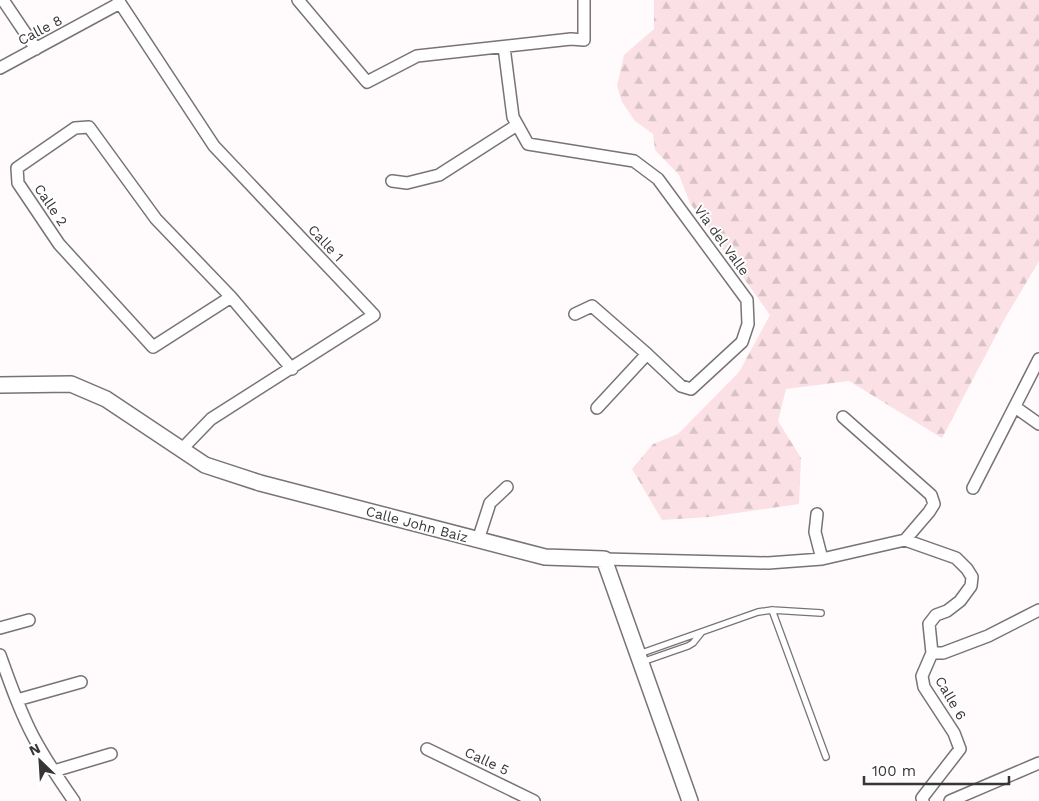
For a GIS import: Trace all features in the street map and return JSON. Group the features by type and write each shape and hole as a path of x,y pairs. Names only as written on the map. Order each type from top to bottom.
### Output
{"street":[{"path":"3,0 36,50"},
{"path":"298,0 367,82 417,56 571,39 584,40 584,0"},
{"name":"Calle 8","path":"0,68 36,50 119,2"},
{"name":"Calle 1","path":"119,2 214,146 374,315 211,419 181,450"},
{"name":"Vía del Valle","path":"504,47 513,117 528,144 634,161 658,179 747,300 748,324 742,342 691,390 680,386 592,306 575,314"},
{"path":"392,181 407,183 439,175 517,125"},
{"name":"Calle 2","path":"231,298 153,347 59,244 18,183 16,168 75,128 90,127 156,219 231,298 292,369"},
{"path":"597,408 647,354"},
{"path":"973,488 1039,359"},
{"name":"Calle John Baiz","path":"0,385 71,384 106,399 205,465 260,483 544,557 604,560"},
{"path":"1015,407 1039,424"},
{"path":"690,801 604,560 768,563 822,559 905,540 934,504 931,495 843,417"},
{"path":"478,540 490,504 507,487"},
{"path":"817,514 815,532 822,559"},
{"name":"Calle 6","path":"905,540 956,558 972,577 970,586 960,601 947,611 936,615 929,624 932,653 922,676 924,687 954,733 960,749 934,781 922,798 923,801"},
{"path":"932,653 943,653 979,639 1039,610"},
{"path":"0,628 29,620"},
{"path":"0,655 34,738 74,801"},
{"path":"18,700 81,682"},
{"name":"Calle 5","path":"427,749 534,801"},
{"path":"54,771 111,754"},
{"path":"950,801 1039,763"}],"lane":[{"path":"772,610 826,757"},
{"path":"640,658 688,646 701,633 758,612 772,610 821,612"}],"green space":[{"path":"654,0 1039,0 1039,261 1004,320 942,438 849,381 786,389 778,421 801,458 799,504 709,517 662,520 632,469 653,444 678,434 739,372 770,315 690,203 679,175 655,150 653,134 635,121 622,102 617,86 624,55 654,29"}]}
